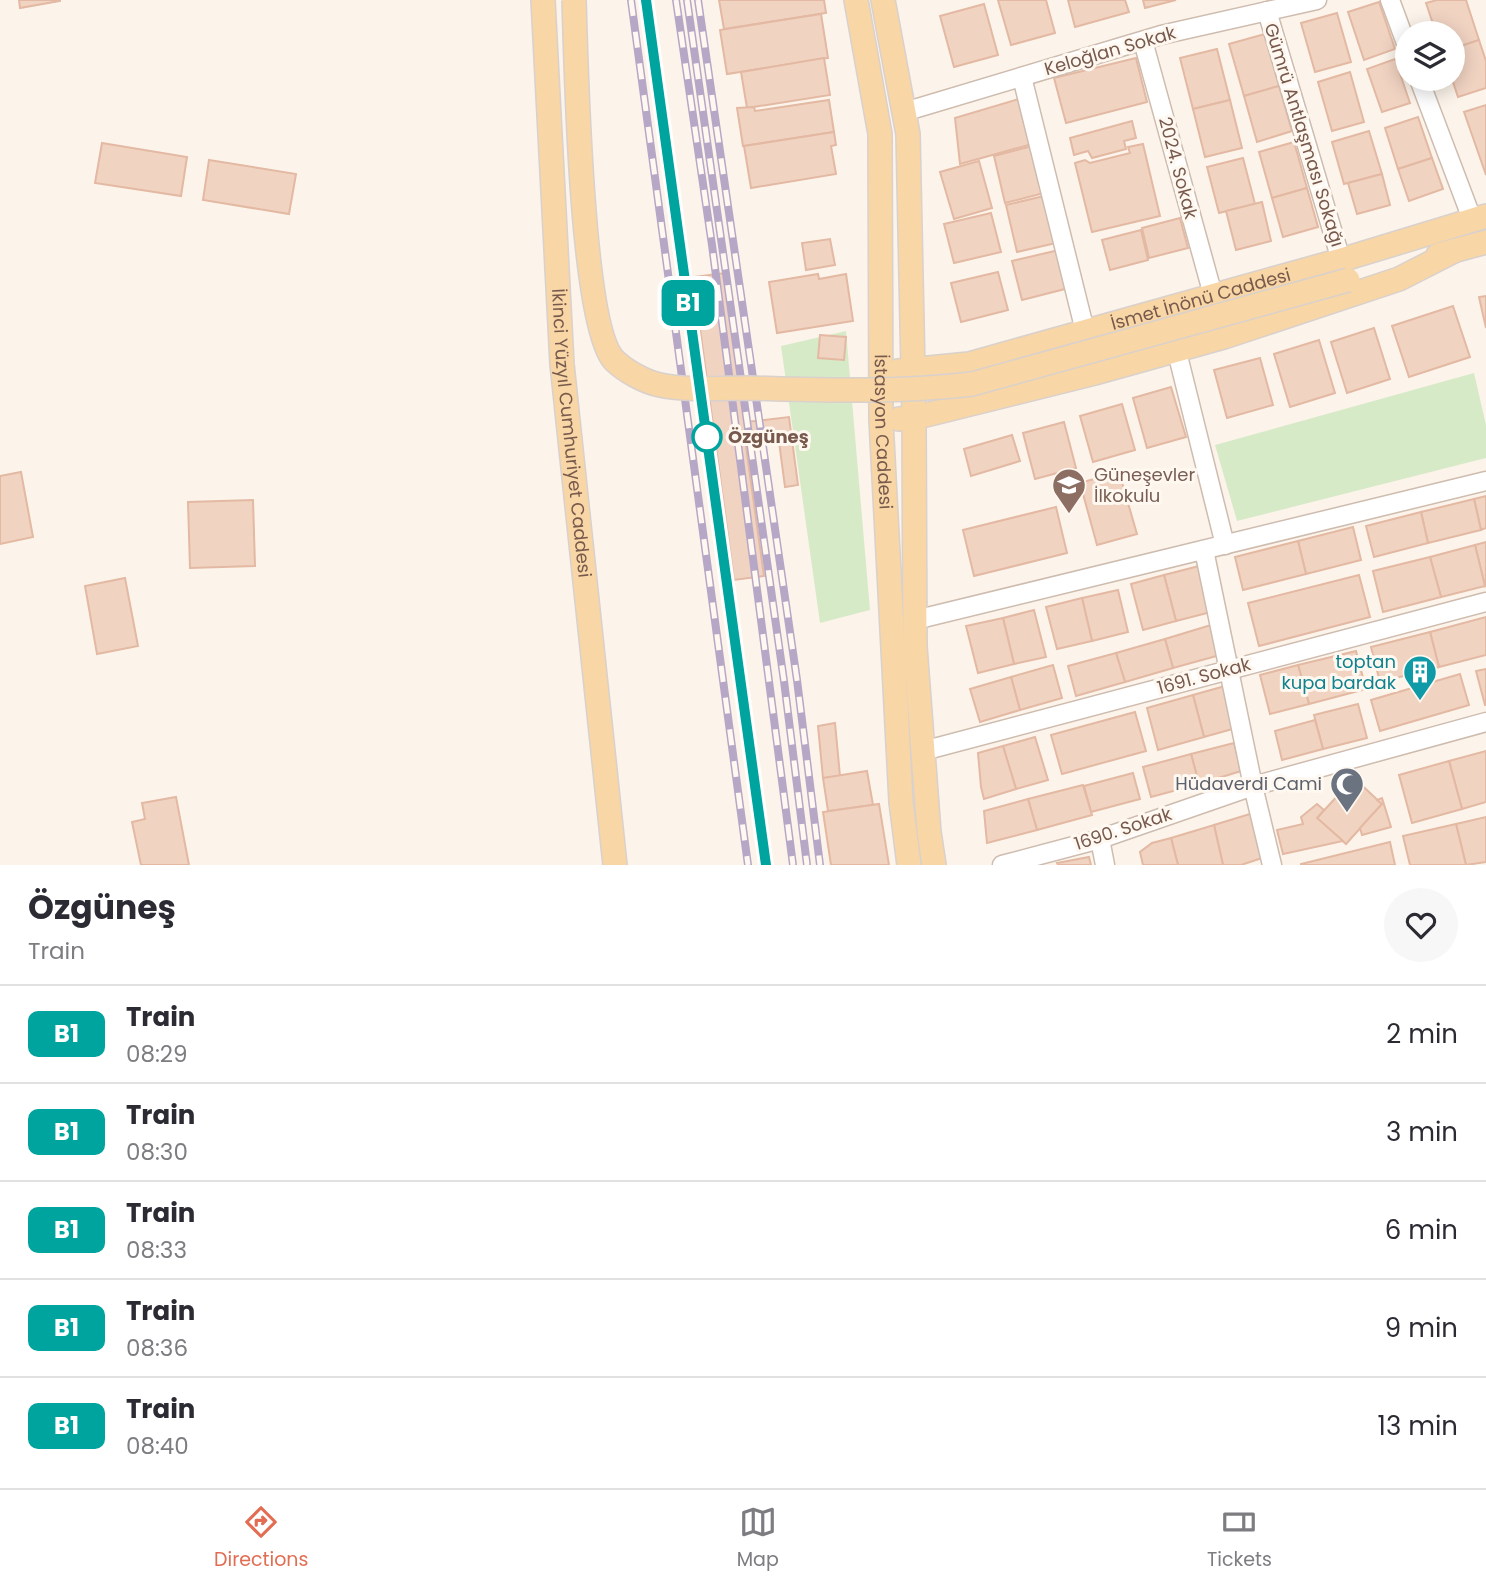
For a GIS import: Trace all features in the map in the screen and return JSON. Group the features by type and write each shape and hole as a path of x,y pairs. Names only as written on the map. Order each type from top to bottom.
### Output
{"main road":[{"name":"İkinci Yüzyıl Cumhuriyet Caddesi","path":"543,0 562,365 615,865"},
{"path":"574,0 586,221 599,328 606,350 613,359 622,367 657,385 847,390 921,389 972,384 1345,270"},
{"name":"İstasyon Caddesi","path":"856,0 880,134 881,421 899,775 909,865"},
{"name":"İstasyon Caddesi","path":"883,0 908,134 915,620 923,751 934,865"},
{"name":"İsmet İnönü Caddesi","path":"1345,270 1479,218"},
{"name":"İsmet İnönü Caddesi","path":"881,372 969,364 1213,295 1454,251 1486,242"},
{"name":"İsmet İnönü Caddesi","path":"881,421 914,418 1177,352 1399,279 1454,251"}],"street":[{"name":"Keloğlan Sokak","path":"904,112 1143,41 1317,0"},
{"path":"1390,0 1398,21"},
{"name":"Gümrü Antlaşması Sokağı","path":"1267,11 1345,270"},
{"name":"2024. Sokak","path":"1143,41 1213,295"},
{"path":"1022,77 1085,331"},
{"path":"1424,91 1479,218"},
{"path":"1177,352 1225,545"},
{"path":"915,620 1486,481"},
{"path":"1204,550 1272,865"},
{"name":"1691. Sokak","path":"923,751 1486,602"},
{"name":"1690. Sokak","path":"1002,865 1100,839 1253,786 1486,722"},
{"path":"1100,839 1105,865"}],"green space":[{"path":"846,331 870,610 820,623 781,346"},
{"path":"1474,373 1486,425 1486,458 1237,521 1215,445"}],"building":[{"path":"19,0 60,0 60,1 20,8"},
{"path":"719,0 824,0 826,13 724,29"},
{"path":"998,0 1046,0 1055,33 1011,45"},
{"path":"1068,0 1125,0 1129,12 1075,27"},
{"path":"1143,0 1176,0 1145,8"},
{"path":"1437,0 1466,0 1479,40 1465,45 1465,21 1432,21 1426,3"},
{"path":"1379,2 1395,49 1364,60 1348,12"},
{"path":"984,4 998,55 954,67 940,16"},
{"path":"1337,13 1351,62 1315,72 1301,23"},
{"path":"821,14 828,58 727,74 720,30"},
{"path":"1265,34 1279,86 1244,96 1229,44"},
{"path":"1479,40 1486,61 1486,88 1458,97 1456,91 1465,91 1465,45"},
{"path":"1217,49 1230,100 1193,109 1180,58"},
{"path":"824,58 830,95 747,108 741,72"},
{"path":"1136,58 1147,102 1066,123 1054,78"},
{"path":"1395,59 1395,91 1406,91 1410,103 1382,112 1367,69"},
{"path":"1350,72 1364,122 1332,131 1318,82"},
{"path":"1279,86 1292,131 1257,142 1244,96"},
{"path":"1019,99 1032,144 960,164 955,118"},
{"path":"829,100 834,132 743,146 737,108 754,107 755,111"},
{"path":"1230,100 1242,148 1205,157 1193,109"},
{"path":"1486,105 1486,175 1464,112"},
{"path":"1418,117 1432,158 1398,169 1385,128"},
{"path":"1132,121 1136,138 1124,141 1126,149 1092,158 1088,151 1074,155 1070,138"},
{"path":"1369,131 1382,174 1344,184 1332,142"},
{"path":"834,132 836,145 831,146 836,174 751,188 744,146"},
{"path":"1294,142 1307,188 1272,198 1259,152"},
{"path":"102,143 187,157 181,196 95,183"},
{"path":"1143,144 1160,216 1092,232 1075,163 1085,160 1090,163 1130,153 1128,147"},
{"path":"1032,146 1044,193 1005,203 994,156"},
{"path":"1243,158 1255,204 1219,213 1207,167"},
{"path":"1432,158 1443,189 1409,201 1398,169"},
{"path":"209,160 296,174 289,214 203,200"},
{"path":"979,161 992,208 954,219 940,172"},
{"path":"1382,174 1390,205 1357,214 1348,183"},
{"path":"1307,188 1318,227 1283,237 1272,198"},
{"path":"1044,196 1056,243 1017,252 1006,205"},
{"path":"1262,202 1271,241 1236,250 1226,211"},
{"path":"991,213 1001,252 954,263 944,224"},
{"path":"1180,218 1188,248 1149,258 1142,228"},
{"path":"1141,230 1148,260 1110,270 1102,240"},
{"path":"830,239 835,265 806,270 802,243"},
{"path":"1059,250 1069,288 1022,300 1012,261"},
{"path":"998,272 1008,310 961,322 951,283"},
{"path":"725,273 746,422 789,417 798,485 785,487 778,434 745,439 764,576 734,580 693,277"},
{"path":"818,274 819,279 846,274 853,321 777,333 769,282"},
{"path":"1486,296 1486,328 1479,297"},
{"path":"1453,306 1470,357 1409,377 1392,326"},
{"path":"1374,328 1390,379 1347,393 1331,342"},
{"path":"820,335 846,337 844,360 818,358"},
{"path":"1319,340 1335,393 1290,407 1274,354"},
{"path":"1260,358 1273,405 1227,418 1214,370"},
{"path":"1171,387 1186,437 1147,448 1133,398"},
{"path":"1122,404 1135,450 1093,462 1080,416"},
{"path":"1064,422 1076,468 1035,479 1023,433"},
{"path":"1012,435 1020,461 971,476 964,449"},
{"path":"21,472 33,537 0,544 0,476"},
{"path":"1119,472 1137,534 1097,545 1080,483"},
{"path":"1486,496 1486,528 1481,530 1474,499"},
{"path":"1474,499 1481,530 1428,543 1421,512"},
{"path":"253,500 255,566 190,568 188,502"},
{"path":"1056,507 1067,553 974,576 963,530"},
{"path":"1421,512 1428,543 1374,557 1366,526"},
{"path":"1353,527 1361,560 1306,574 1298,541"},
{"path":"1298,541 1306,574 1243,590 1235,557"},
{"path":"1486,542 1486,585 1485,586 1475,545"},
{"path":"1475,545 1485,586 1441,597 1430,557"},
{"path":"1430,557 1441,597 1383,612 1373,571"},
{"path":"1199,566 1211,612 1176,621 1164,575"},
{"path":"1164,575 1176,621 1143,630 1131,584"},
{"path":"1359,575 1370,617 1259,646 1248,603"},
{"path":"125,578 138,646 97,654 85,586"},
{"path":"1118,590 1128,632 1092,641 1082,598"},
{"path":"1082,598 1092,641 1057,649 1046,607"},
{"path":"1034,610 1046,657 1014,664 1003,618"},
{"path":"1486,617 1486,655 1439,667 1430,632"},
{"path":"1003,618 1014,664 978,673 966,626"},
{"path":"1211,625 1220,655 1173,668 1165,639"},
{"path":"1430,632 1439,667 1380,682 1371,647"},
{"path":"1165,639 1173,668 1125,682 1116,653"},
{"path":"1356,651 1366,689 1309,704 1298,665"},
{"path":"1116,653 1125,682 1076,696 1068,666"},
{"path":"1053,665 1062,698 1020,710 1011,677"},
{"path":"1298,665 1309,704 1270,714 1260,675"},
{"path":"1486,669 1486,705 1485,705 1476,671"},
{"name":"toptan kupa bardak","path":"1460,674 1469,705 1380,731 1371,700"},
{"path":"1011,677 1020,710 980,722 970,689"},
{"path":"1225,686 1236,728 1204,737 1193,695"},
{"path":"1193,695 1204,737 1158,750 1147,708"},
{"path":"1358,704 1367,738 1323,749 1314,715"},
{"path":"1135,712 1146,751 1062,774 1051,735"},
{"path":"1315,720 1323,749 1282,760 1275,731"},
{"path":"835,723 840,776 823,778 818,726"},
{"path":"1035,737 1048,780 1016,789 1003,746"},
{"path":"1234,743 1241,771 1199,784 1191,754"},
{"path":"1003,746 1016,789 984,799 978,753"},
{"path":"1486,751 1486,802 1462,809 1449,761"},
{"path":"1191,754 1199,784 1151,797 1143,767"},
{"path":"1449,761 1462,809 1412,823 1399,775"},
{"path":"867,771 873,805 828,811 823,778"},
{"path":"1133,773 1140,799 1091,812 1084,786"},
{"name":"Hüdaverdi Cami","path":"1354,778 1382,804 1346,844 1317,818"},
{"path":"1083,785 1092,815 1037,830 1028,799"},
{"path":"176,797 189,865 141,865 132,822 145,819 142,803"},
{"path":"1382,798 1391,827 1362,835 1360,828 1382,804 1377,800"},
{"path":"1028,799 1037,830 987,843 984,811"},
{"path":"879,804 889,865 831,865 823,812"},
{"path":"1317,804 1324,810 1317,818 1343,841 1283,854 1277,830 1303,824 1301,817"},
{"path":"1253,813 1262,858 1241,865 1223,865 1214,825"},
{"path":"1486,817 1486,862 1466,865 1456,824"},
{"path":"1456,824 1466,865 1410,865 1403,836"},
{"path":"1214,825 1223,865 1178,865 1171,838"},
{"path":"1171,838 1178,865 1143,865 1140,852 1152,843"},
{"path":"1390,842 1395,865 1301,865 1301,864"},
{"path":"1089,857 1091,865 1057,863"}],"railway":[{"path":"631,0 748,865"},
{"path":"646,0 766,865"},
{"path":"676,0 712,245 793,865"},
{"path":"687,0 784,681 807,865"},
{"path":"698,0 797,680 820,865"}],"train":[{"name":"B1","path":"646,0 766,865"}],"place":[{"name":"Özgüneş","path":"707,437"},
{"name":"Güneşevler İlkokulu","path":"1069,515"},
{"name":"toptan kupa bardak","path":"1420,702"},
{"name":"Hüdaverdi Cami","path":"1347,814"}]}
